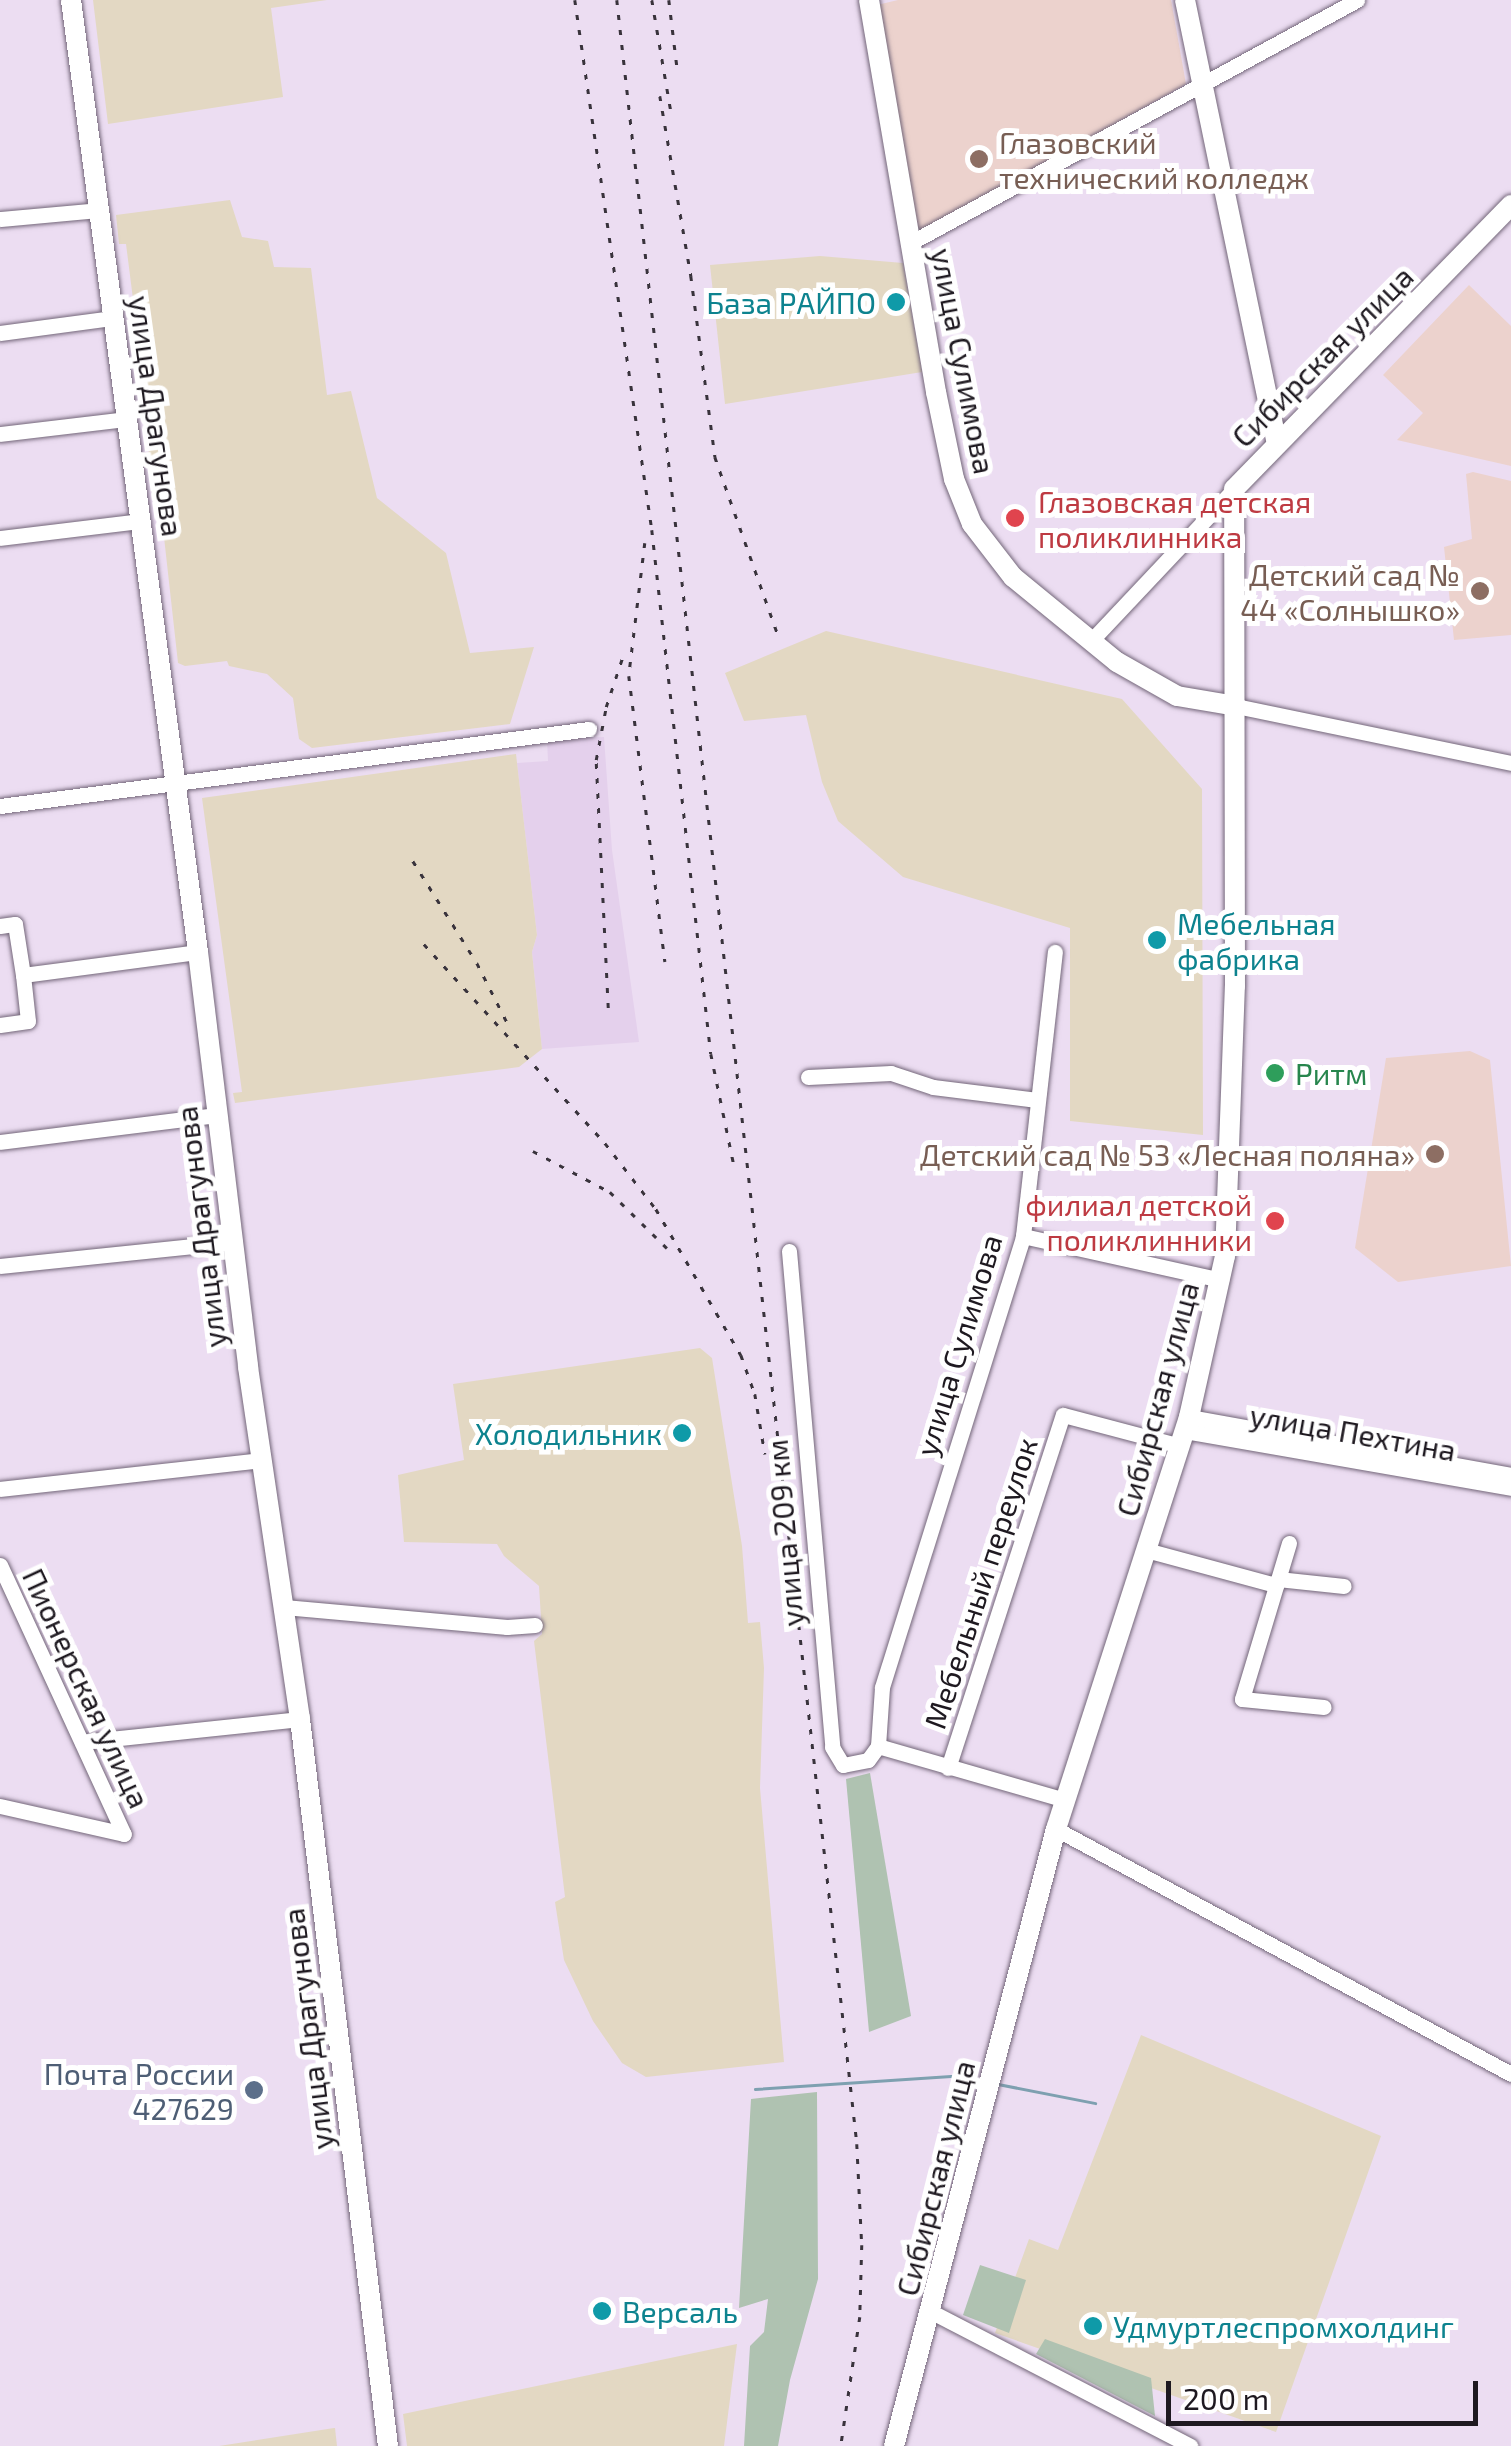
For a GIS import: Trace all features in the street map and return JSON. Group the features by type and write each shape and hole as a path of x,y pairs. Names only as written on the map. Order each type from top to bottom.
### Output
{"main road":[{"name":"улица Драгунова","path":"71,0 198,952 261,1460 300,1719 388,2446"},
{"name":"улица Сулимова","path":"868,0 943,428 962,504 991,554 1090,642 1156,687 1177,696 1236,706"},
{"path":"1185,0 1276,444"},
{"name":"Сибирская улица","path":"894,2446 1056,1829 1185,1431 1220,1280 1229,1185 1235,986 1234,489 1511,206"}],"street":[{"path":"910,242 1357,0"},
{"path":"0,219 99,210"},
{"path":"0,332 113,318"},
{"path":"0,434 126,419"},
{"path":"1090,642 1234,489"},
{"path":"0,538 140,521"},
{"path":"1236,706 1511,763"},
{"path":"0,806 589,729"},
{"path":"0,926 15,924 28,1021 0,1025"},
{"path":"23,975 198,952"},
{"name":"улица Сулимова","path":"878,1746 882,1687 1024,1236 1055,952"},
{"path":"808,1077 891,1073 933,1088 1037,1100"},
{"path":"0,1142 217,1115"},
{"path":"1024,1236 1220,1280"},
{"path":"0,1266 232,1242"},
{"name":"улица 209 км","path":"789,1250 832,1746 844,1766 868,1760 878,1746"},
{"name":"Мебельный переулок","path":"948,1768 1064,1415 1185,1431"},
{"name":"улица Пехтина","path":"1185,1431 1511,1475"},
{"name":"улица Пехтина","path":"1185,1431 1511,1488"},
{"path":"0,1490 261,1460"},
{"path":"1290,1544 1242,1699 1324,1707"},
{"path":"1146,1550 1277,1582 1344,1586"},
{"name":"Пионерская улица","path":"0,1565 124,1834 0,1806"},
{"path":"284,1607 507,1627 535,1625"},
{"path":"82,1742 300,1719"},
{"path":"878,1746 1065,1800"},
{"path":"1056,1829 1511,2074"},
{"path":"932,2312 1190,2446"}],"shaded area":[{"path":"93,0 327,0 271,8 283,97 108,124"},
{"name":"Глазовский технический колледж","path":"898,0 1171,0 1186,84 919,233 877,5"},
{"path":"230,200 242,237 268,241 274,267 311,268 327,395 351,391 377,498 446,553 470,653 534,647 510,724 312,748 299,739 293,698 267,674 229,666 227,661 185,666 178,663 161,510 155,506 147,453 153,448 150,421 144,421 142,410 147,409 126,244 119,244 116,215"},
{"path":"820,256 903,263 922,372 725,404 710,265"},
{"path":"1469,285 1511,326 1511,466 1397,440 1423,413 1383,375"},
{"name":"Детский сад № 44 «Солнышко»","path":"1473,472 1511,481 1511,635 1454,640 1444,547 1472,539 1466,474"},
{"path":"826,631 1122,699 1202,789 1203,1135 1070,1121 1070,928 903,877 838,821 822,782 806,715 744,721 725,673"},
{"path":"604,737 612,850 639,1042 542,1049 532,952 537,935 517,763 548,761 547,740"},
{"path":"516,754 537,935 532,952 542,1049 519,1067 235,1103 233,1093 242,1092 202,798"},
{"name":"Детский сад № 53 «Лесная поляна»","path":"1470,1051 1490,1060 1511,1266 1398,1282 1355,1248 1386,1058"},
{"path":"700,1348 712,1358 742,1546 748,1623 760,1622 764,1668 760,1788 784,2062 646,2077 622,2063 593,2021 564,1960 555,1902 565,1897 534,1641 542,1634 539,1586 504,1556 497,1544 404,1542 398,1475 464,1460 453,1384"},
{"path":"1141,2035 1381,2136 1276,2432 995,2333 1029,2239 1058,2250"},
{"path":"737,2344 724,2446 407,2446 403,2414"},
{"path":"334,2428 337,2446 219,2446"}],"green space":[{"path":"870,1773 911,2016 869,2032 846,1779"},
{"path":"817,2092 818,2279 790,2380 778,2446 744,2446 750,2346 764,2332 768,2299 739,2308 751,2099"},
{"path":"980,2265 1026,2280 1009,2333 963,2315"},
{"path":"1045,2339 1151,2378 1155,2416 1036,2354"}],"waterway":[{"path":"755,2089 951,2076 980,2081"},
{"path":"998,2084 1095,2103"}],"railway":[{"path":"575,0 652,530 711,1054 735,1170"},
{"path":"617,0 857,2144 862,2245 860,2317 841,2446"},
{"path":"652,0 671,111"},
{"path":"669,0 678,74"},
{"path":"660,96 691,276 715,457 779,638"},
{"path":"645,543 629,676 665,962"},
{"path":"608,1008 596,760 606,707 623,656"},
{"path":"413,861 477,963 509,1026"},
{"path":"424,944 605,1143 656,1209 741,1355 755,1394 765,1454"},
{"path":"533,1151 610,1192 669,1250"}],"place":[{"name":"Глазовский технический колледж","path":"979,159"},
{"name":"База РАЙПО","path":"896,302"},
{"name":"Глазовская детская поликлинника","path":"1015,518"},
{"name":"Детский сад № 44 «Солнышко»","path":"1480,591"},
{"name":"Мебельная фабрика","path":"1157,940"},
{"name":"Ритм","path":"1275,1073"},
{"name":"Детский сад № 53 «Лесная поляна»","path":"1435,1154"},
{"name":"филиал детской поликлинники","path":"1275,1221"},
{"name":"Холодильник","path":"682,1433"},
{"name":"Почта России 427629","path":"254,2090"},
{"name":"Версаль","path":"602,2311"},
{"name":"Удмуртлеспромхолдинг","path":"1093,2326"}]}
